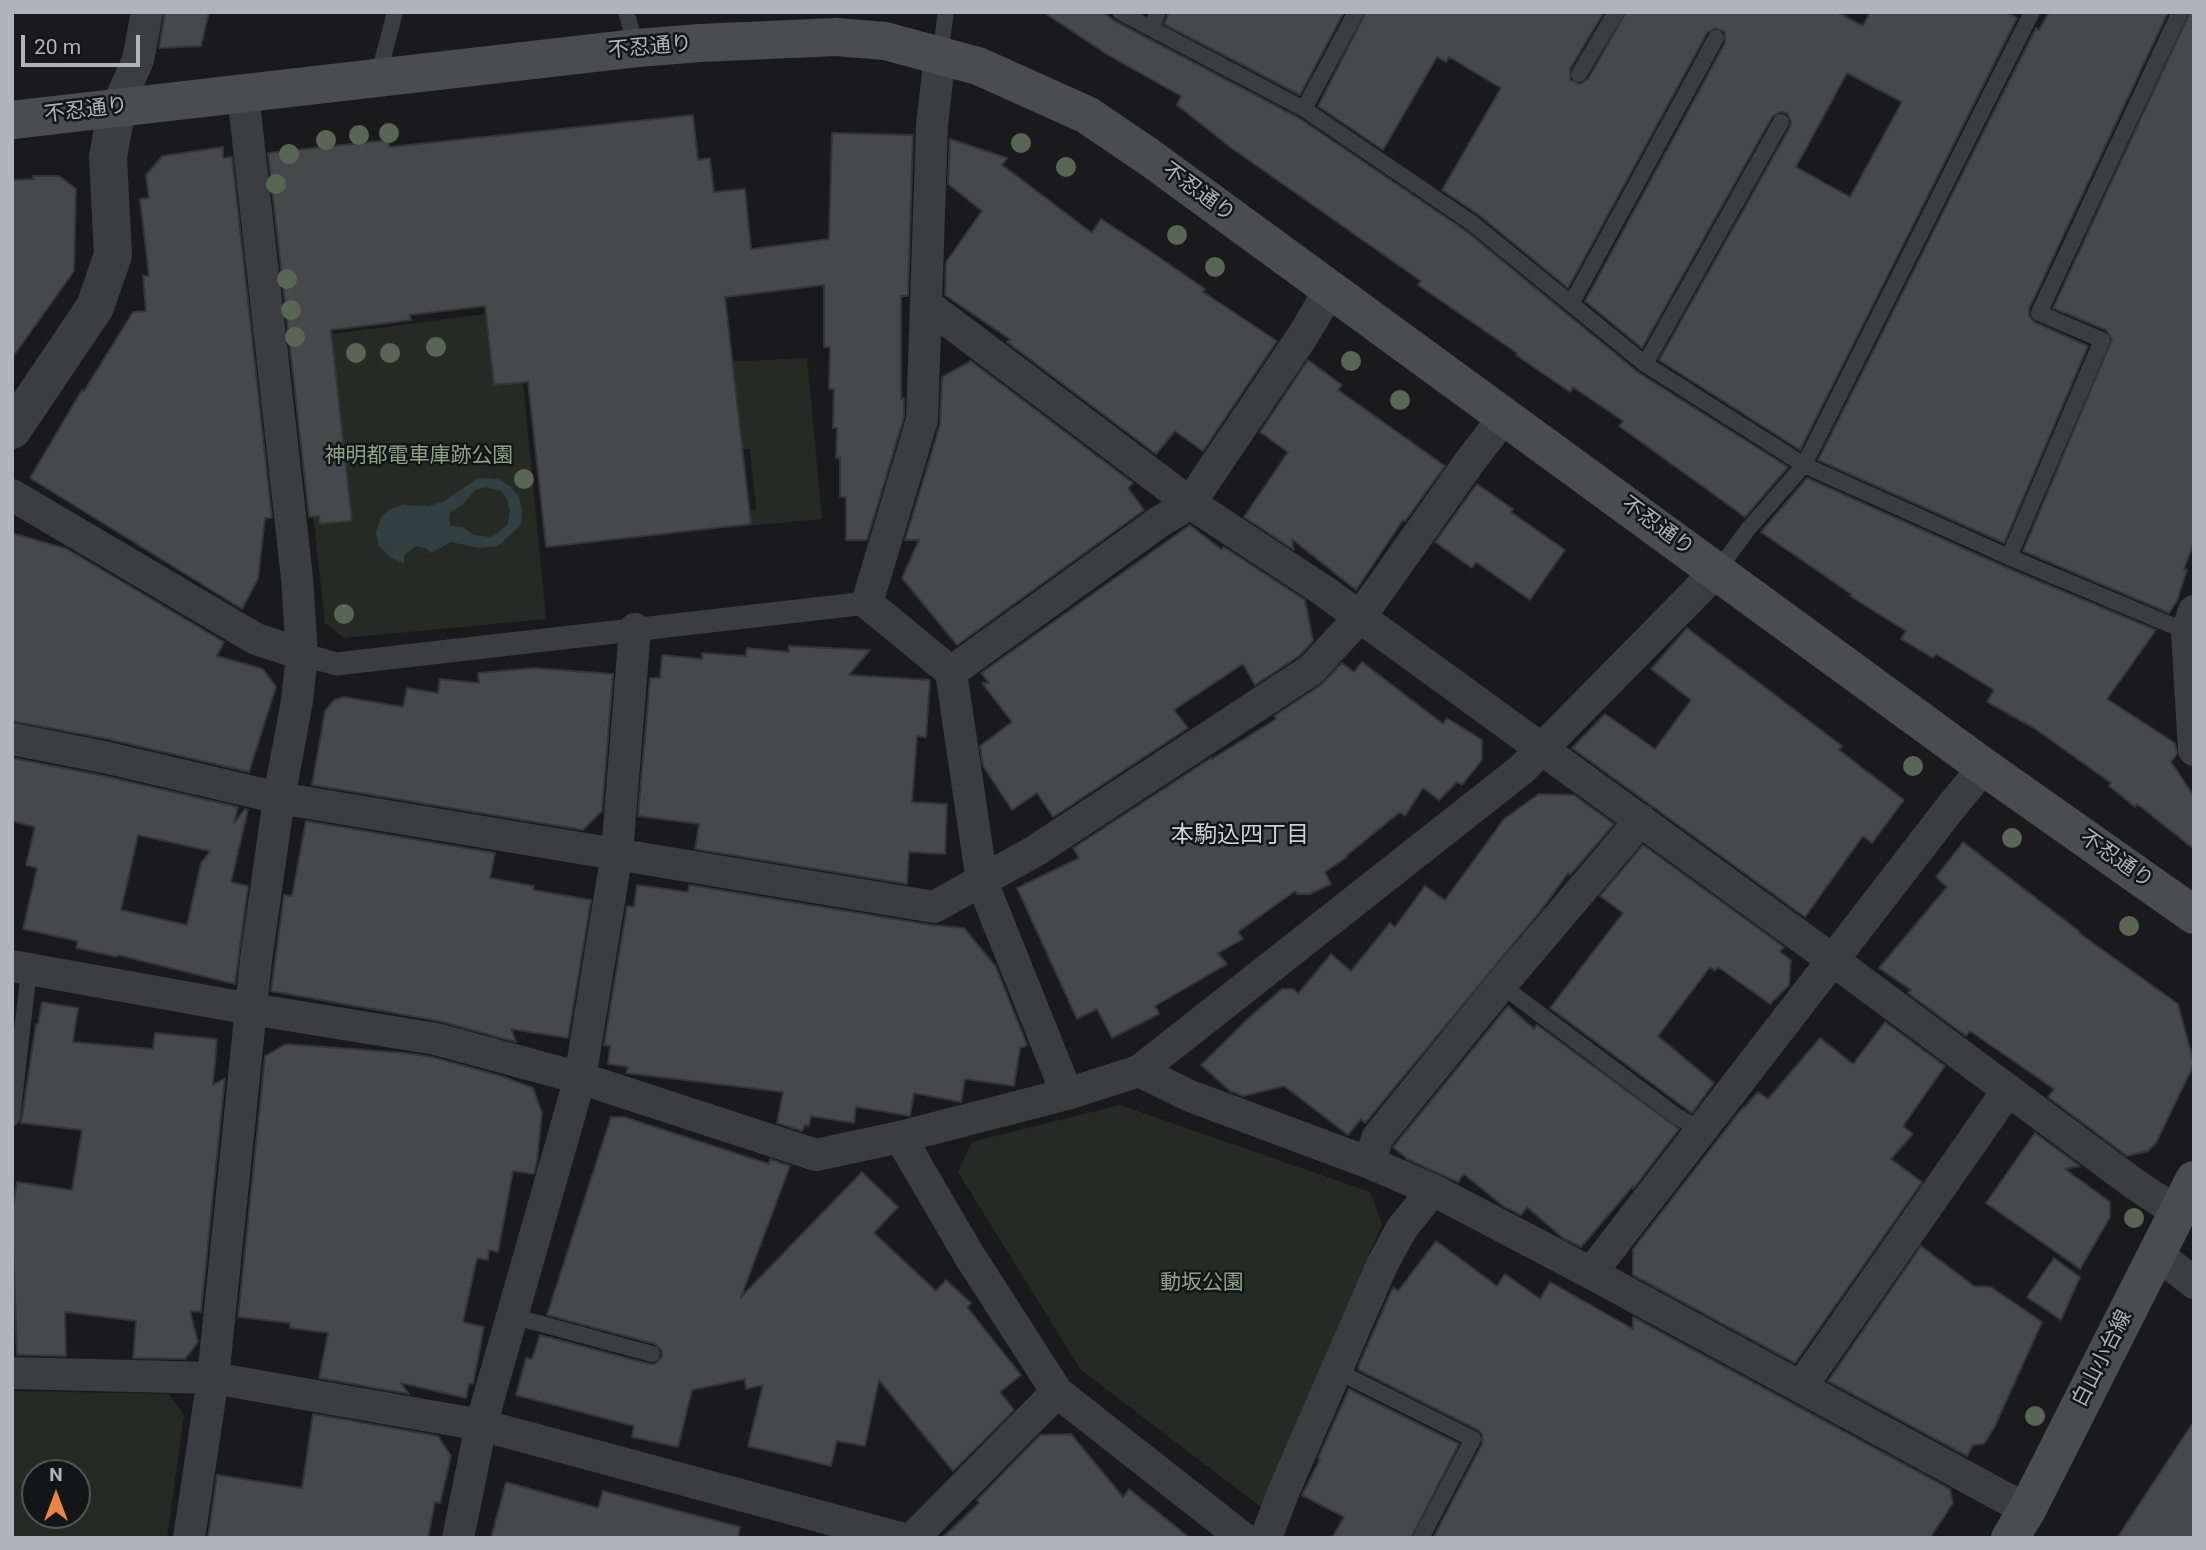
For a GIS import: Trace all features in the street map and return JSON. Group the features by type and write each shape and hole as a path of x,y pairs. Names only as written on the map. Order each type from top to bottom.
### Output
{"main road":[{"name":"不忍通り","path":"12,120 378,79 632,30 885,41 978,66 1087,115 1149,157 1984,767 2194,915"},
{"name":"白山小台線","path":"2019,1524 2185,1196"}],"street":[{"path":"12,429 95,307 113,255 107,157 117,107 138,60 147,12"},
{"path":"867,603 922,420 932,125 940,55"},
{"path":"190,1538 213,1378 251,1009 279,798 297,701 302,654 297,578 243,94"},
{"path":"951,672 1189,503 1302,337 1330,290"},
{"path":"927,305 1189,503 1360,617 1834,961 2136,1185 2185,1196"},
{"path":"12,739 104,757 279,798 934,907 1035,852 1311,670 1360,617 1505,416"},
{"path":"12,495 256,639 336,664 867,603 951,672 982,882 1067,1094"},
{"path":"21,968 436,1039 580,1078 816,1155 900,1137 1067,1094 1139,1071 1522,769 1717,571"},
{"path":"2191,626 2194,750"},
{"path":"458,1538 481,1425 580,1078 617,853 635,629"},
{"path":"1591,1273 1984,767"},
{"path":"1370,1163 1377,1138 1501,985 1641,820"},
{"path":"1139,1071 1189,1096 1370,1163 1433,1190 1801,1387 2019,1524"},
{"path":"1801,1387 2008,1090"},
{"path":"900,1137 969,1255 1056,1392 1243,1538"},
{"path":"1266,1538 1335,1370 1382,1265 1402,1227 1433,1190"},
{"path":"2156,1253 2194,1283"},
{"path":"12,1373 213,1378 481,1425 900,1538"},
{"path":"913,1538 1056,1392"}],"lane":[{"path":"378,79 395,12"},
{"path":"940,55 946,12"},
{"path":"1120,12 1304,109 1472,223 1645,364 1804,465 2009,557 2191,626"},
{"path":"1151,29 1158,12"},
{"path":"1304,109 1356,12"},
{"path":"1579,74 1616,12"},
{"path":"1717,571 1749,528 1804,465 2032,12"},
{"path":"2009,557 2102,340 2039,313 2180,12"},
{"path":"1571,304 1716,38"},
{"path":"1645,364 1781,122"},
{"path":"12,1118 21,968"},
{"path":"1501,985 1675,1115 1702,1131"},
{"path":"512,1316 652,1353"},
{"path":"1335,1370 1473,1439 1422,1538"}],"green space":[{"name":"神明都電車庫跡公園","path":"516,310 546,619 344,638 325,623 294,339"},
{"path":"807,358 822,519 735,527 733,513 756,509 750,449 730,449 723,362"},
{"name":"動坂公園","path":"1120,1105 1370,1192 1382,1224 1261,1507 1081,1370 958,1172 972,1142"},
{"path":"12,1391 169,1394 184,1415 167,1538 12,1538"}],"shaded area":[{"path":"478,478 498,479 510,486 519,497 521,525 498,546 480,548 451,542 431,553 426,548 416,546 404,555 404,564 389,556 379,546 376,533 381,517 390,509 403,505 430,506 444,501","holes":["485,487 501,491 507,499 510,511 508,524 497,534 490,537 474,535 463,527 451,526 450,512 462,505 475,490"]}],"building":[{"path":"165,12 209,12 201,46 159,48"},
{"path":"1043,12 1102,12 1299,118 1466,231 1639,373 1788,467 1745,517 1619,426 1623,421 1573,387 1570,392 1516,355 1517,353 1418,285 1421,281 1230,147 1177,105 1181,96 1108,55"},
{"path":"1169,12 1344,12 1300,95 1164,24"},
{"path":"1366,12 1604,12 1570,69 1570,80 1580,84 1588,79 1626,12 1837,12 1863,26 1870,12 2006,12 2017,18 1800,450 1659,360 1790,127 1791,121 1787,113 1780,112 1772,117 1642,348 1585,301 1725,43 1725,32 1715,28 1707,33 1568,288 1479,215 1442,190 1501,88 1449,57 1446,62 1437,57 1383,150 1318,106","holes":["1847,73 1902,102 1850,197 1796,167"]},
{"path":"2049,12 2168,12 2029,309 2029,315 2034,322 2088,346 2004,543 1818,460 2036,28 2039,30"},
{"path":"2190,12 2194,12 2194,542 2184,569 2187,570 2177,601 2169,613 2023,551 2112,339 2106,330 2053,308"},
{"path":"693,115 698,160 710,158 714,192 745,189 751,249 829,239 832,133 913,135 908,296 901,296 901,399 904,398 904,417 867,540 846,540 846,497 840,497 840,458 836,458 837,428 833,428 834,389 829,389 830,347 824,347 824,285 725,297 751,524 546,547 528,382 494,385 485,306 410,315 411,320 331,330 352,521 320,524 319,516 309,517 268,153 389,140 389,147"},
{"path":"950,139 1007,158 1002,165 1092,233 1101,219 1277,341 1203,451 1175,431 1156,454 1007,342 1011,340 945,295 946,262 982,211 948,184"},
{"path":"223,147 223,158 232,157 272,518 265,518 258,579 242,609 30,478 82,390 84,391 133,312 146,311 143,276 149,276 140,199 149,198 146,175 162,156"},
{"path":"33,176 59,176 76,189 74,271 12,358 12,180 34,179"},
{"path":"1308,360 1342,385 1338,390 1445,466 1405,521 1403,520 1356,590 1292,539 1294,550 1244,517 1288,452 1260,432"},
{"path":"971,361 1133,483 1128,488 1144,510 957,645 902,578 919,540 905,540 940,425 942,377"},
{"path":"1807,478 2005,567 2156,630 2107,699 2175,743 2177,754 2171,762 2194,796 2194,849 2137,804 2135,807 2109,786 2111,783 2034,728 1987,702 1994,690 1936,654 1933,658 1901,639 1906,631 1850,596 1851,594 1761,532"},
{"path":"1477,484 1565,550 1530,600 1476,562 1472,568 1435,542"},
{"path":"1190,525 1222,550 1224,547 1305,600 1313,641 1299,656 1255,685 1243,664 1174,710 1188,728 1053,817 1037,793 1012,810 983,766 980,746 1012,722 982,683 989,683 981,673"},
{"path":"12,533 67,549 224,642 217,656 263,669 276,687 249,772 108,739 12,721"},
{"path":"1687,628 1842,746 1839,750 1904,800 1872,843 1863,836 1805,917 1572,748 1605,714 1655,749 1691,700 1651,669"},
{"path":"789,646 870,650 849,675 930,680 926,737 917,736 912,802 947,804 945,854 909,852 907,884 695,849 699,824 638,816 650,678 660,678 662,655 702,659 702,653 746,656 747,648 789,652"},
{"path":"1362,662 1443,724 1447,718 1482,740 1482,760 1462,785 1457,782 1439,800 1423,788 1405,816 1400,812 1325,872 1331,884 1310,894 1297,894 1295,891 1238,932 1243,939 1218,953 1227,964 1155,1006 1159,1014 1112,1038 1097,1009 1077,1019 1017,888 1079,858 1073,848 1276,719 1274,716 1321,685 1342,663 1354,672"},
{"path":"534,668 613,674 602,811 583,830 312,785 325,711 334,700 344,697 403,707 407,688 438,693 440,679 479,683 478,673"},
{"path":"12,758 238,807 234,823 245,809 248,810 231,882 248,886 235,984 118,955 117,957 76,948 78,941 23,929 37,868 26,865 35,827 12,821","holes":["138,835 210,851 201,863 187,925 121,910"]},
{"path":"1539,794 1574,795 1614,824 1570,875 1568,873 1542,909 1365,1123 1361,1119 1348,1135 1284,1086 1243,1096 1230,1091 1201,1065 1282,989 1293,989 1298,994 1331,954 1351,971 1390,923 1395,927 1425,886 1445,900 1504,819"},
{"path":"306,821 495,853 490,878 534,886 533,890 591,900 568,1038 511,1029 516,1042 439,1021 271,991 284,895 292,896"},
{"path":"1963,842 2079,933 2178,1004 2194,1064 2156,1143 2148,1151 2127,1156 2048,1097 2054,1089 1970,1031 1966,1036 1908,993 1911,990 1879,968 1947,887 1936,877"},
{"path":"1643,845 1784,947 1780,952 1791,960 1789,985 1770,1004 1718,967 1715,971 1710,967 1658,1036 1714,1083 1692,1113 1550,1008 1623,913 1600,896"},
{"path":"637,885 688,892 689,885 931,925 964,928 996,967 1027,1045 1020,1048 1014,1086 965,1079 961,1102 914,1093 910,1116 856,1107 854,1123 811,1116 809,1126 805,1125 802,1131 777,1123 783,1092 626,1073 628,1067 608,1064 610,1046 604,1045 627,906 634,907"},
{"path":"42,1002 78,1008 73,1042 153,1049 155,1033 217,1039 213,1085 225,1078 201,1312 190,1311 198,1342 185,1359 133,1358 136,1321 65,1312 66,1356 17,1355 12,1215 17,1182 72,1190 82,1130 21,1123 36,1024"},
{"path":"1508,1006 1534,1029 1537,1025 1679,1129 1633,1189 1633,1186 1581,1247 1563,1238 1527,1207 1521,1215 1503,1206 1464,1174 1458,1182 1407,1159 1393,1147"},
{"path":"1885,1022 1945,1066 1903,1126 1913,1134 1891,1159 1922,1182 1795,1363 1633,1275 1633,1249 1743,1107 1758,1092 1768,1099 1820,1038 1853,1064"},
{"path":"286,1044 432,1057 533,1088 542,1113 537,1161 534,1174 513,1171 498,1252 489,1250 488,1260 477,1258 463,1322 484,1327 473,1384 469,1383 466,1398 401,1383 409,1394 319,1378 328,1333 290,1328 290,1323 238,1317 265,1056"},
{"path":"611,1117 624,1117 769,1164 770,1159 790,1166 741,1297 862,1172 898,1207 874,1233 936,1291 946,1280 971,1303 967,1307 1021,1375 1000,1392 1014,1410 953,1471 879,1380 865,1446 837,1441 831,1466 748,1446 763,1385 746,1389 745,1379 692,1390 678,1447 632,1437 634,1426 516,1395 526,1358 532,1359 540,1335 649,1364 655,1364 662,1357 662,1351 655,1344 547,1315"},
{"path":"2035,1133 2080,1166 2065,1169 2110,1202 2110,1217 2080,1269 1986,1203"},
{"path":"1436,1241 1497,1286 1505,1274 1540,1299 1550,1282 1633,1329 1633,1317 1950,1489 1953,1503 1930,1538 1433,1538 1482,1444 1482,1434 1359,1370 1358,1367 1393,1287 1398,1291"},
{"path":"1921,1246 1974,1286 1991,1287 2042,1322 1994,1428 1984,1444 1973,1445 1967,1456 1828,1381"},
{"path":"2054,1258 2080,1277 2061,1320 2027,1297"},
{"path":"1349,1389 1459,1444 1411,1538 1332,1538 1344,1517 1302,1495"},
{"path":"313,1414 438,1436 451,1456 440,1503 435,1502 428,1538 208,1538 217,1475 302,1488"},
{"path":"2194,1421 2194,1538 2117,1538 2163,1468"},
{"path":"1071,1434 1123,1497 1129,1489 1190,1538 942,1538 979,1503 977,1500 1040,1435"},
{"path":"506,1482 598,1508 603,1491 740,1527 738,1538 491,1538"}],"district":[{"name":"本駒込四丁目","path":"1240,836"}]}
